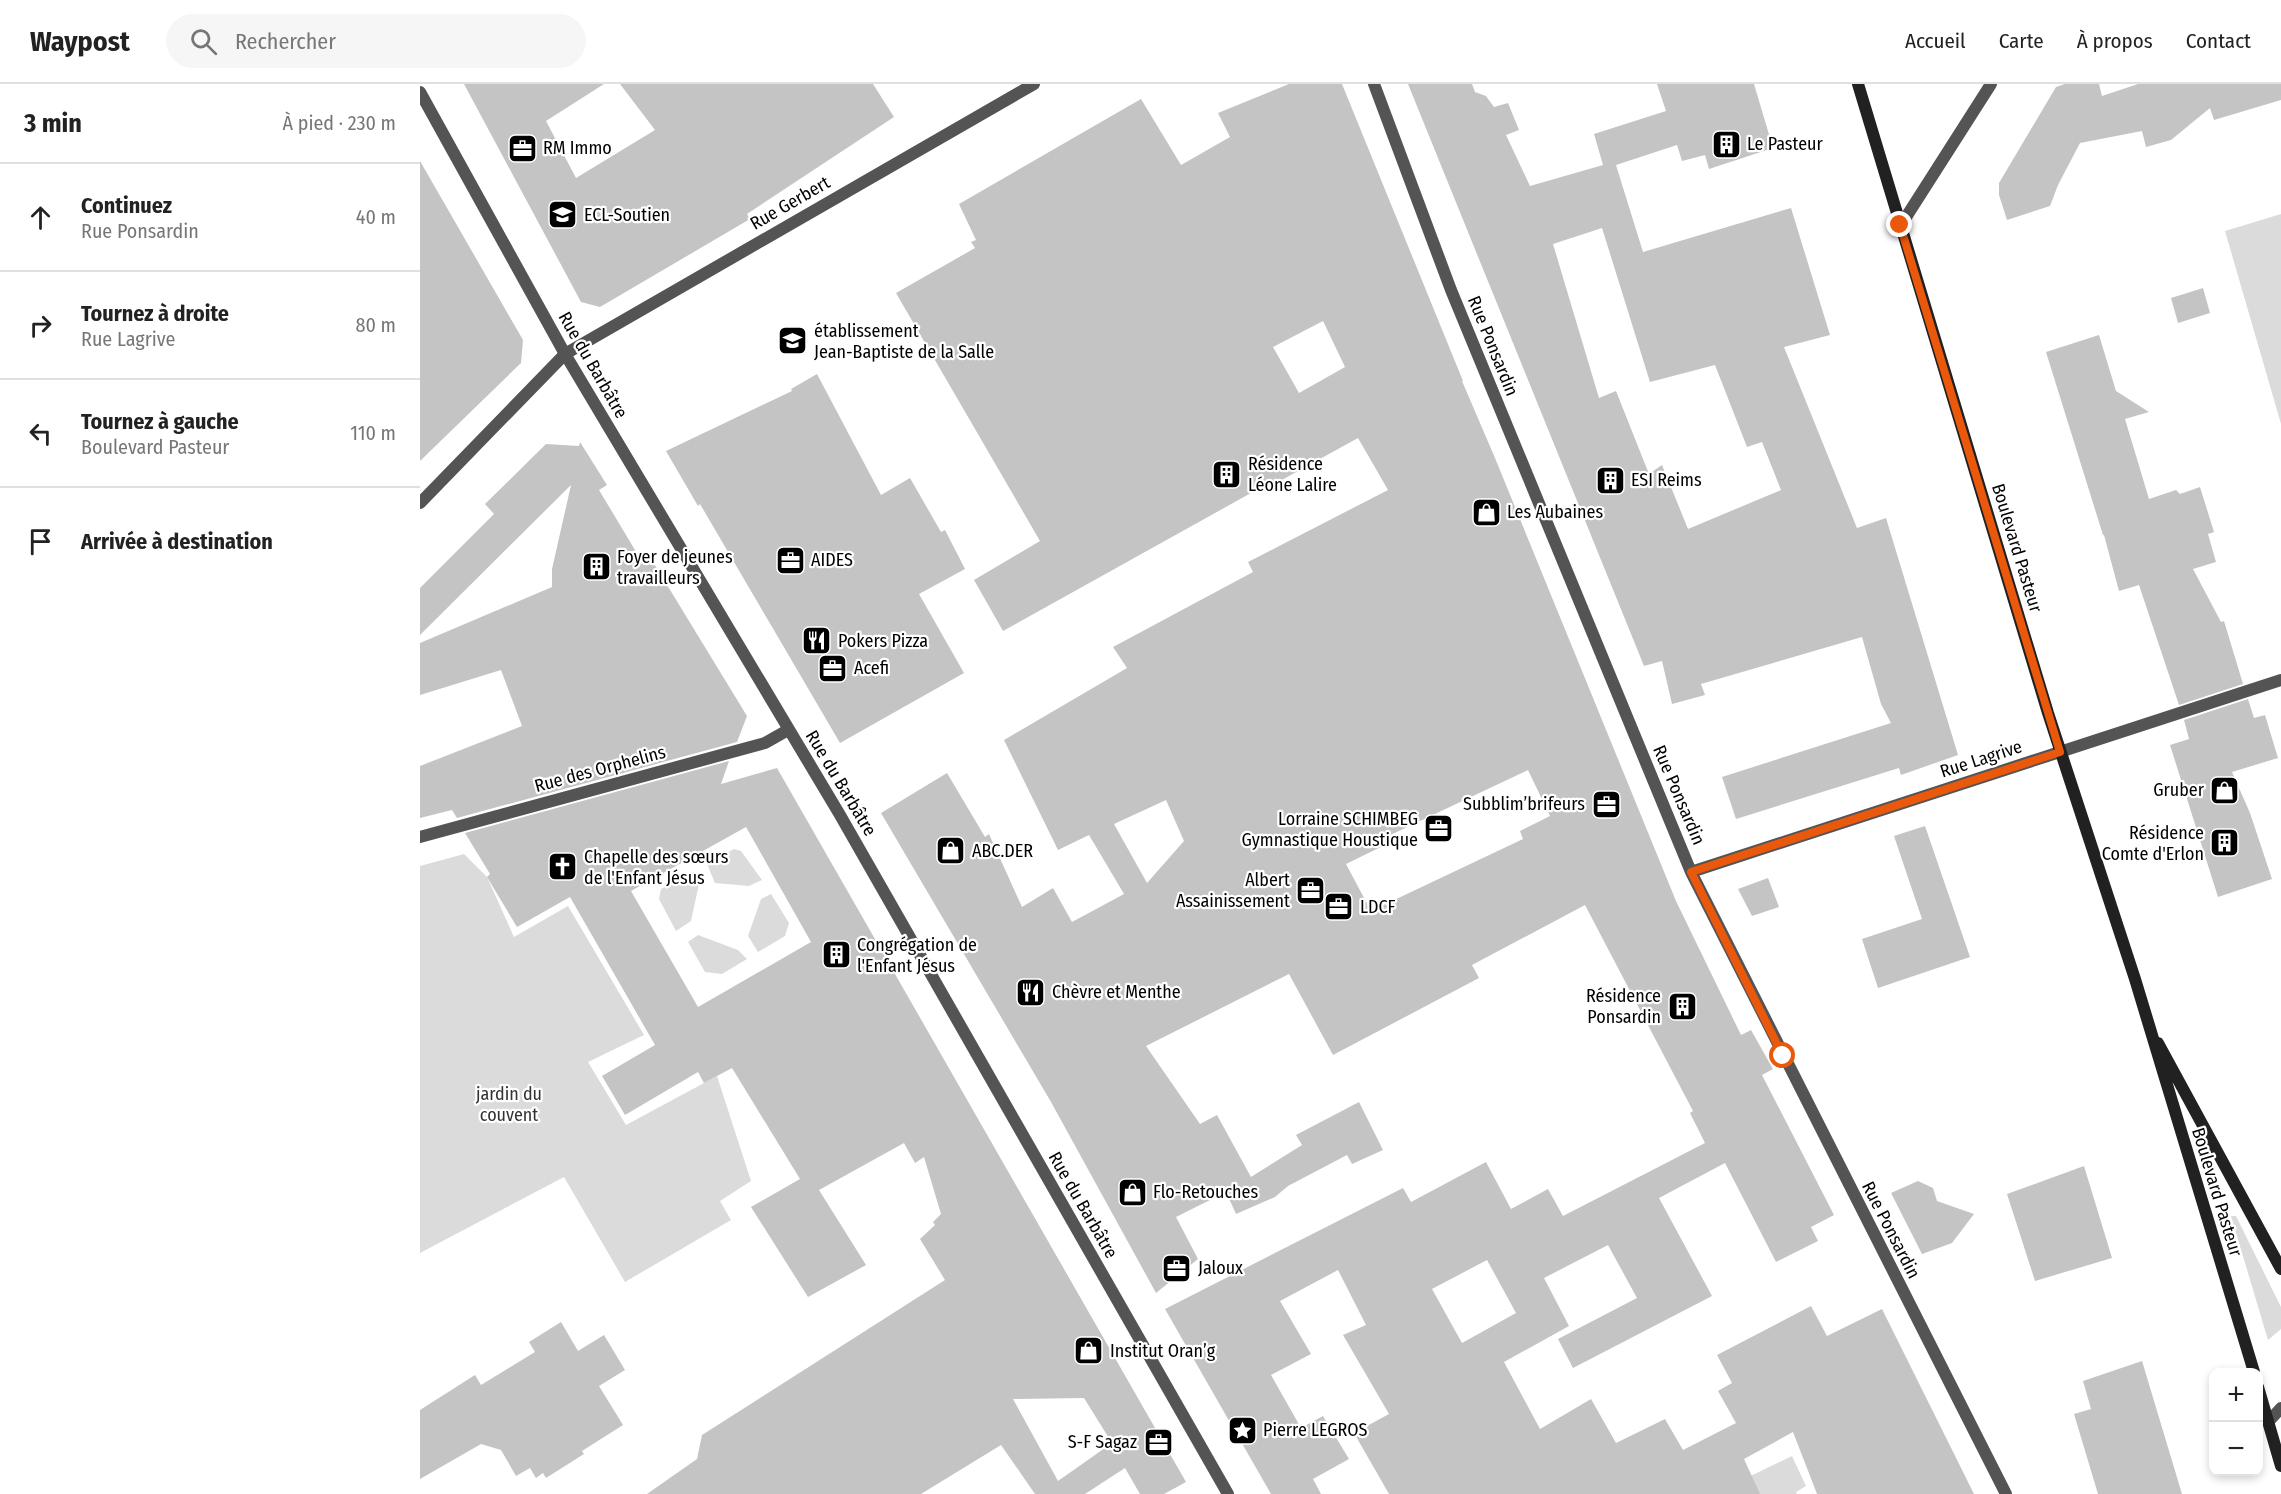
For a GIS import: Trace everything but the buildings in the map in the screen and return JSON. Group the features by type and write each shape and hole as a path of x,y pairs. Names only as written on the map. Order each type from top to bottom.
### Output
{"main road":[{"name":"Boulevard Pasteur","path":"1858,84 2060,752 2135,979 2253,1368"},
{"name":"Boulevard Pasteur","path":"2146,1021 2281,1269"},
{"path":"2263,1401 2281,1466"}],"street":[{"name":"Rue Gerbert","path":"420,503 565,354 1034,84"},
{"name":"Rue Ponsardin","path":"1374,84 1451,290 1691,872 2006,1494"},
{"path":"1900,225 1991,84"},
{"name":"Rue du Barbâtre","path":"420,92 565,354 840,815 1228,1494"},
{"name":"Rue Lagrive","path":"1691,872 2281,680"},
{"name":"Rue des Orphelins","path":"420,837 765,743 788,730"},
{"path":"2269,1421 2281,1408"}],"green space":[{"path":"2281,214 2281,424 2225,231"},
{"path":"734,849 741,851 762,880 749,886 715,883 707,864"},
{"name":"jardin du couvent","path":"464,854 487,877 514,937 568,906 644,1035 588,1062 626,1125 717,1076 751,1181 720,1201 731,1220 625,1282 564,1177 420,1253 420,866"},
{"path":"690,874 699,884 691,921 676,931 659,899 661,889"},
{"path":"771,894 789,923 785,936 758,952 748,936 761,899"},
{"path":"698,935 738,950 747,959 722,974 705,972 688,942"},
{"path":"2231,1216 2236,1216 2281,1307 2281,1329 2268,1340"},
{"path":"1792,1456 1806,1486 1796,1492 1797,1494 1713,1494"}],"place":[{"name":"Le Pasteur","path":"1726,144"},
{"name":"RM Immo","path":"522,148"},
{"name":"ECL-Soutien","path":"563,215"},
{"name":"établissement Jean-Baptiste de la Salle","path":"793,341"},
{"name":"Résidence Léone Lalire","path":"1227,474"},
{"name":"ESI Reims","path":"1610,480"},
{"name":"Les Aubaines","path":"1486,512"},
{"name":"AIDES","path":"790,560"},
{"name":"Foyer de jeunes travailleurs","path":"596,567"},
{"name":"Pokers Pizza","path":"817,641"},
{"name":"Acefi","path":"833,668"},
{"name":"Gruber","path":"2225,790"},
{"name":"Subblim’brifeurs","path":"1606,804"},
{"name":"Lorraine SCHIMBEG Gymnastique Houstique","path":"1439,829"},
{"name":"Résidence Comte d'Erlon","path":"2225,843"},
{"name":"ABC.DER","path":"951,851"},
{"name":"Chapelle des sœurs de l'Enfant Jésus","path":"563,867"},
{"name":"Albert Assainissement","path":"1311,890"},
{"name":"LDCF","path":"1339,907"},
{"name":"Congrégation de l'Enfant Jésus","path":"836,955"},
{"name":"Chèvre et Menthe","path":"1031,992"},
{"name":"Résidence Ponsardin","path":"1682,1006"},
{"name":"Flo-Retouches","path":"1132,1192"},
{"name":"Jaloux","path":"1177,1268"},
{"name":"Institut Oran’g","path":"1089,1351"},
{"name":"Pierre LEGROS","path":"1242,1430"},
{"name":"S-F Sagaz","path":"1158,1442"}],"route":[{"path":"1783,1056 1691,872 2060,752 1900,225"}]}
